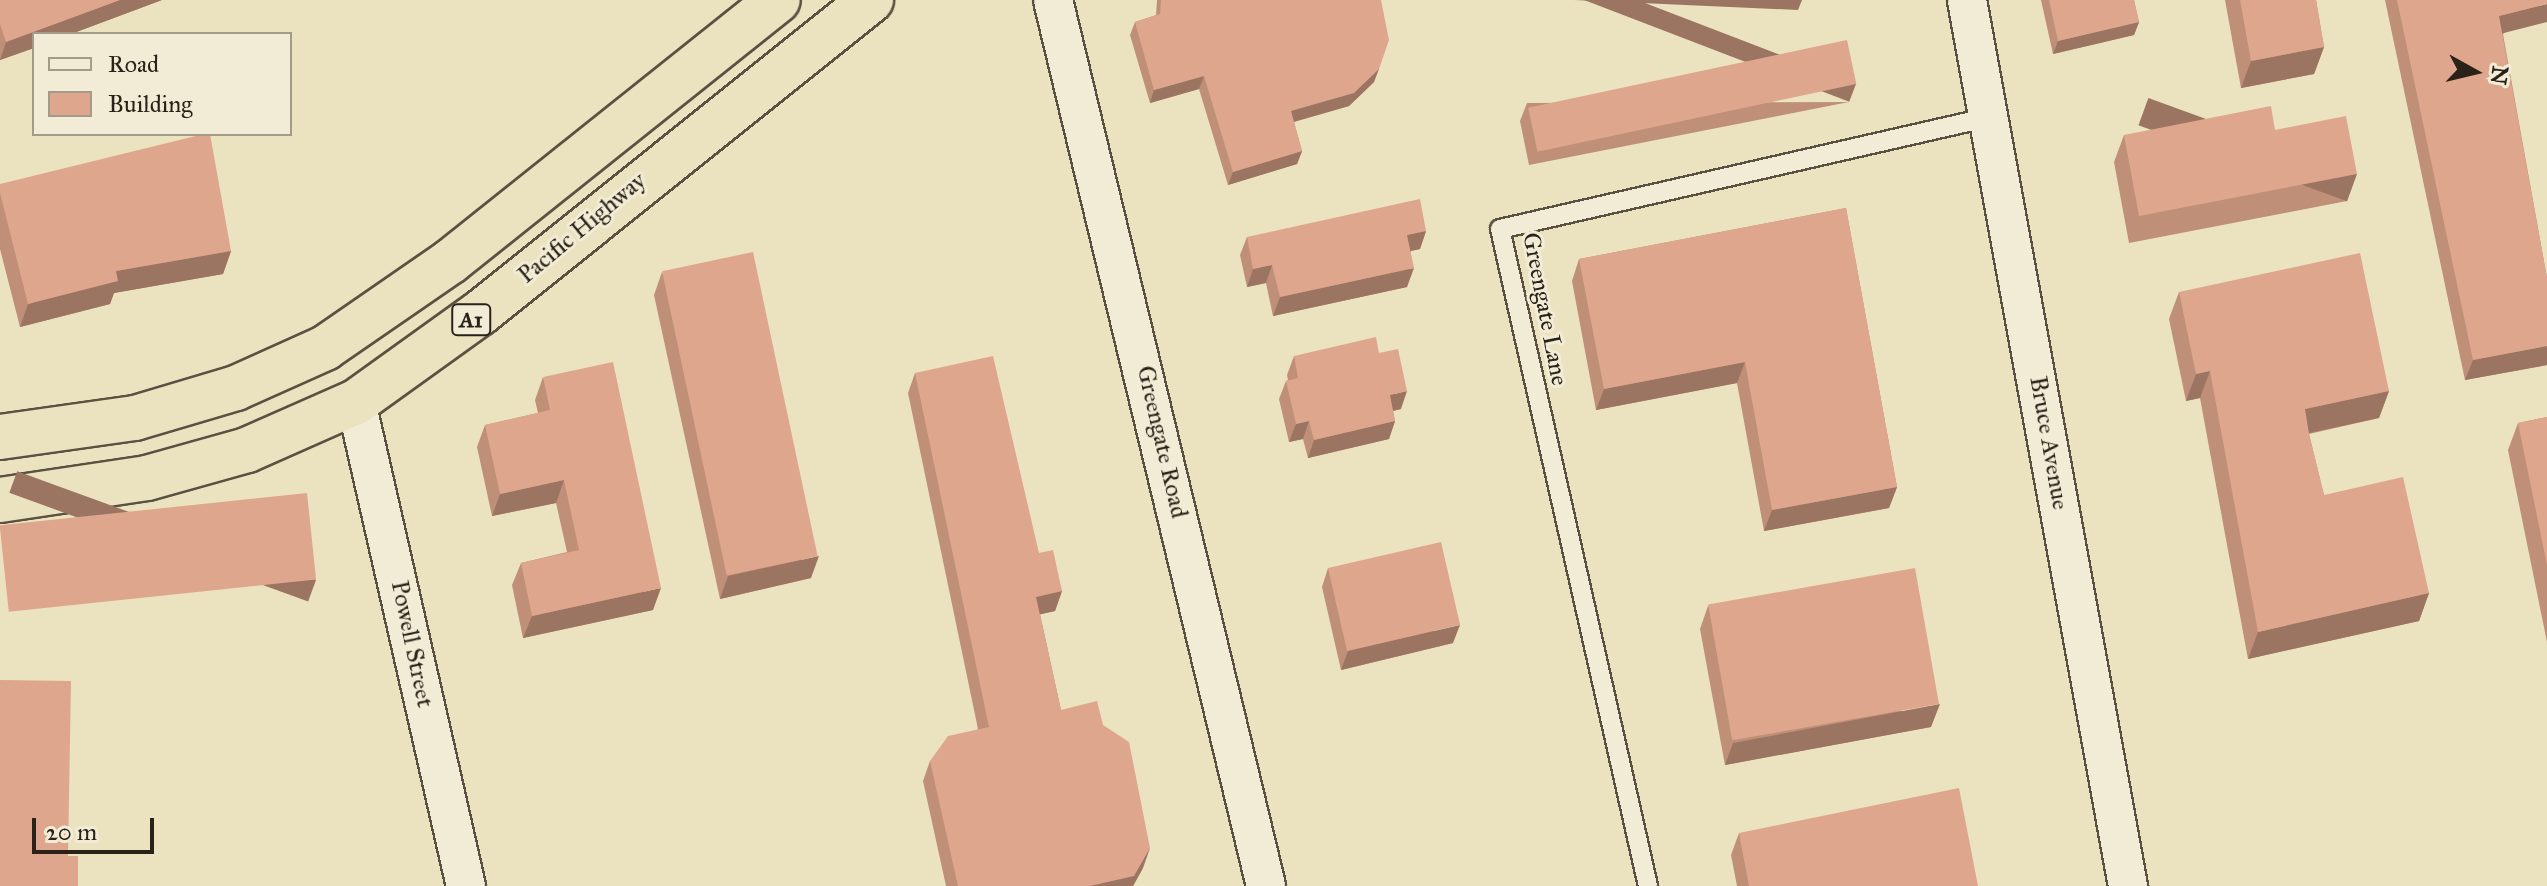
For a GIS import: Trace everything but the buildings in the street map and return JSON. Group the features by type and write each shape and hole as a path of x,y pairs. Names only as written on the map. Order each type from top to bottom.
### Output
{"highway":[{"name":"A1","path":"0,437 135,418 236,388 325,348 451,261 778,0"},
{"name":"Pacific Highway","path":"0,500 204,462 356,402 480,313 871,0"}],"street":[{"name":"Greengate Road","path":"1053,0 1266,886"},
{"name":"Bruce Avenue","path":"1967,0 2128,886"},
{"name":"Powell Street","path":"356,402 466,886"}],"lane":[{"name":"Greengate Lane","path":"1648,886 1500,229 1990,117"}]}
